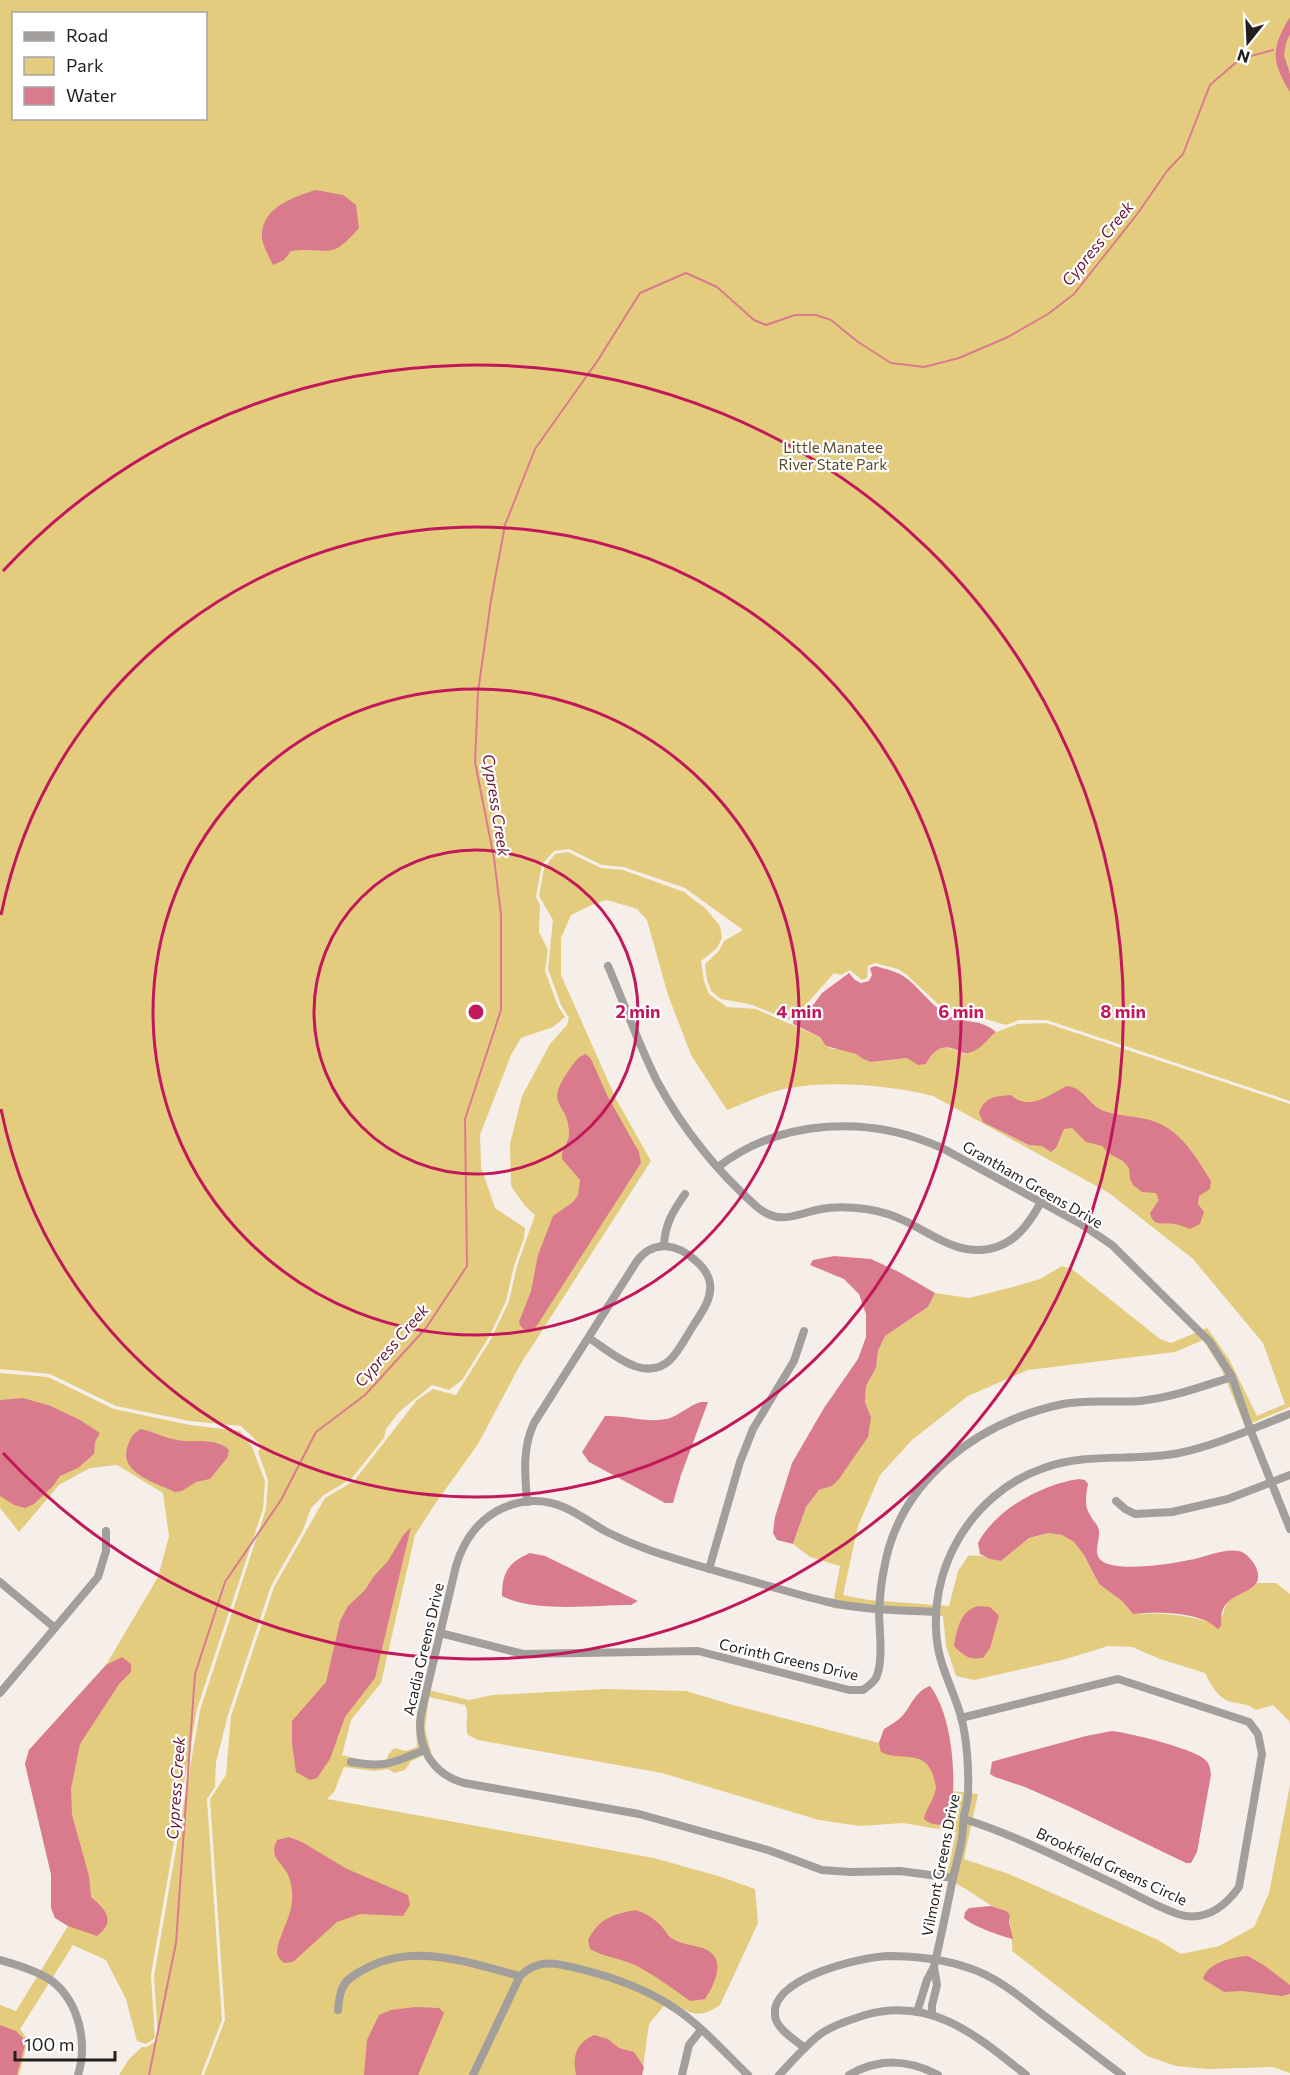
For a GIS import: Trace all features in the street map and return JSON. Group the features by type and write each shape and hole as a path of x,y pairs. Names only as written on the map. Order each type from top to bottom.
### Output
{"street":[{"path":"608,966 661,1089 679,1119 718,1167 756,1206 771,1216 787,1218 839,1207 867,1209 896,1217 965,1250 987,1249 1014,1238 1029,1223 1041,1203"},
{"name":"Grantham Greens Drive","path":"718,1167 756,1145 788,1133 824,1127 869,1128 898,1132 933,1144 1081,1224 1112,1245 1210,1342 1233,1377 1250,1430 1290,1529"},
{"path":"664,1245 664,1233 669,1219 684,1194"},
{"path":"528,1502 524,1465 528,1438 534,1423 640,1258 650,1250 664,1245 675,1247 688,1254 704,1270 710,1284 710,1294 706,1305 665,1364 655,1368 638,1368 589,1338"},
{"path":"709,1569 744,1451 753,1430 794,1361 804,1331"},
{"name":"Corinth Greens Drive","path":"440,1633 523,1654 698,1652 849,1690 863,1690 875,1679 879,1664 879,1609 884,1568 899,1521 915,1493 938,1467 961,1448 999,1425 1035,1411 1065,1403 1142,1401 1233,1377"},
{"name":"Vilmont Greens Drive","path":"935,1963 962,1838 968,1795 962,1718 939,1651 936,1612 945,1565 961,1533 981,1508 1015,1481 1045,1467 1082,1460 1179,1453 1202,1447 1290,1414"},
{"path":"1116,1501 1135,1514 1159,1514 1214,1503 1290,1475"},
{"name":"Acadia Greens Drive","path":"424,1750 420,1730 421,1714 456,1566 467,1538 477,1526 492,1513 509,1505 541,1501 562,1506 624,1540 709,1569 828,1602 879,1609 936,1612"},
{"path":"0,1693 98,1577 106,1551 106,1531"},
{"path":"0,1582 55,1628"},
{"name":"Brookfield Greens Circle","path":"962,1718 1118,1679 1249,1722 1258,1734 1262,1754 1239,1887 1230,1900 1210,1913 1185,1916 1010,1834 964,1819"},
{"path":"351,1762 375,1766 387,1765 424,1750 438,1769 457,1781 639,1814 768,1850 822,1870 851,1872 900,1870 953,1878"},
{"path":"338,2010 341,1990 347,1981 368,1967 393,1958 434,1956 520,1976"},
{"path":"805,2048 783,2029 776,2019 777,2002 787,1990 820,1972 858,1960 886,1956 969,1968 997,1980 1122,2075"},
{"path":"0,1960 23,1967 51,1981 67,1997 77,2015 82,2044 78,2075"},
{"path":"472,2075 520,1976 535,1966 552,1962 608,1976 655,1996 687,2017 748,2075"},
{"path":"917,2012 935,1963"},
{"path":"932,2015 937,1985 935,1963"},
{"path":"779,2075 822,2033 844,2021 873,2013 900,2010 948,2020 971,2032 1026,2075"},
{"path":"682,2075 689,2045 701,2030"},
{"path":"849,2075 877,2064 898,2062 918,2066 938,2075"}],"green space":[{"name":"Little Manatee River State Park","path":"0,0 1290,0 1290,1101 1047,1020 1019,1020 1006,1025 940,1006 898,969 875,963 868,966 867,978 862,980 850,970 841,975 834,973 803,1008 791,1016 790,1020 749,1004 721,999 711,991 705,964 719,951 724,941 743,930 685,888 624,867 602,865 569,849 554,851 542,864 536,897 540,905 539,932 548,950 545,971 558,1006 565,1017 553,1027 521,1038 511,1055 480,1135 481,1167 495,1208 525,1228 506,1301 489,1337 462,1380 449,1390 432,1385 399,1412 386,1429 384,1438 352,1478 324,1495 311,1508 303,1530 271,1586 228,1715 216,1762 215,1787 207,1799 222,2020 201,2075 119,2075 129,2059 142,2047 147,2047 158,2039 154,1976 200,1710 266,1509 268,1480 258,1452 262,1446 241,1426 190,1421 116,1406 50,1374 0,1369"},
{"path":"568,852 601,868 623,870 684,892 706,909 720,926 722,938 717,948 701,961 709,994 727,1007 756,1009 820,1037 826,1046 832,1049 841,1049 856,1054 871,1062 907,1058 926,1064 934,1053 942,1048 964,1054 982,1045 996,1032 1018,1024 1046,1023 1290,1104 1290,1407 1245,1426 1222,1370 1203,1340 1175,1352 1028,1370 968,1396 912,1440 880,1475 858,1526 843,1595 868,1600 949,1606 958,1571 968,1556 981,1556 1001,1561 1029,1538 1048,1533 1062,1535 1074,1542 1084,1555 1099,1584 1122,1601 1133,1614 1178,1615 1221,1626 1225,1608 1232,1598 1253,1588 1257,1583 1276,1583 1290,1594 1290,1726 1289,1721 1273,1705 1256,1710 1227,1700 1216,1691 1205,1673 1160,1659 1132,1647 1108,1646 1066,1659 974,1680 956,1676 946,1646 943,1616 832,1608 840,1566 810,1557 793,1544 806,1507 819,1490 832,1486 871,1417 865,1402 866,1386 876,1368 878,1351 885,1336 928,1307 935,1293 969,1298 1040,1279 1062,1266 1072,1269 1160,1339 1171,1343 1207,1328 1229,1359 1257,1416 1285,1404 1263,1343 1193,1259 1109,1193 933,1096 859,1085 802,1086 777,1091 727,1110 691,1055 668,995 647,920 637,909 607,900 571,915 561,938 561,975 616,1099 651,1161 520,1365 478,1444 415,1535 381,1683 351,1720 342,1755 371,1762 386,1762 394,1748 406,1751 417,1747 416,1723 425,1689 469,1700 493,1695 605,1689 686,1691 879,1743 884,1729 899,1719 918,1694 930,1686 947,1722 953,1791 978,1794 964,1859 1009,1874 1158,1940 1181,1954 1219,1946 1254,1927 1269,1893 1290,1785 1290,2073 1273,2067 1208,2069 1176,2066 1147,2056 1012,1951 1010,1915 963,1887 946,1880 956,1832 903,1823 860,1826 819,1820 662,1773 478,1740 468,1735 465,1705 429,1697 425,1728 431,1752 411,1761 405,1770 394,1773 388,1769 374,1771 344,1767 334,1792 327,1799 654,1858 755,1889 758,1923 720,2005 699,2014 668,2001 649,2024 642,2075 204,2075 225,2020 210,1799 226,1775 231,1716 274,1587 325,1498 354,1481 417,1400 433,1389 456,1395 491,1339 509,1301 517,1266 535,1215 525,1206 511,1186 510,1144 522,1096 550,1044 567,1025 569,1018 561,1005 548,969 553,920 539,896 544,868 555,854"},
{"path":"0,1373 48,1377 114,1409 190,1425 240,1431 252,1447 265,1481 263,1509 197,1709 151,1975 155,2038 146,2044 137,2041 126,1999 106,1960 73,1945 20,2029 28,2040 19,2075 0,2075 0,2005 16,2011 68,1926 56,1918 51,1908 51,1874 25,1764 29,1750 106,1665 158,1577 169,1536 163,1493 117,1465 90,1468 59,1485 19,1532 0,1508"}],"water":[{"path":"1290,17 1290,34 1284,55 1290,74 1290,92 1279,72 1276,54 1279,37"},
{"path":"316,190 343,195 356,205 359,228 341,246 328,251 291,251 284,260 273,265 262,238 266,219 272,211 288,200"},
{"path":"875,966 891,970 902,976 945,1014 986,1025 996,1032 972,1052 964,1053 945,1048 934,1053 926,1064 918,1065 907,1058 871,1062 856,1054 826,1046 820,1037 793,1024 793,1018 814,1004 822,993 849,973 861,983 869,981 872,975 870,968"},
{"path":"586,1054 591,1059 608,1097 639,1152 641,1163 536,1327 526,1330 519,1322 531,1291 538,1255 553,1216 573,1202 578,1195 580,1180 562,1159 569,1132 568,1122 557,1098 561,1082 578,1058"},
{"path":"1067,1086 1078,1090 1104,1111 1161,1124 1186,1144 1211,1181 1210,1189 1199,1196 1198,1204 1204,1212 1200,1224 1190,1229 1177,1224 1154,1221 1150,1213 1159,1200 1156,1193 1142,1192 1133,1185 1129,1168 1123,1161 1108,1153 1102,1146 1086,1142 1072,1128 1064,1129 1056,1148 1051,1152 1042,1146 1029,1145 983,1122 979,1113 987,1101 996,1097 1011,1095 1018,1100 1032,1102"},
{"path":"834,1256 871,1259 935,1293 928,1307 885,1336 878,1351 876,1368 866,1386 865,1402 871,1417 868,1437 839,1479 832,1486 819,1490 806,1507 793,1544 777,1540 773,1533 775,1517 792,1463 824,1408 858,1359 866,1337 866,1314 859,1294 844,1279 810,1265 813,1260"},
{"path":"23,1398 51,1406 100,1433 95,1442 94,1454 78,1468 60,1476 34,1504 25,1508 14,1505 0,1496 0,1400"},
{"path":"701,1402 708,1402 673,1503 665,1503 589,1462 582,1452 605,1416 667,1419"},
{"path":"140,1429 177,1440 218,1443 229,1450 227,1458 210,1479 196,1482 182,1491 175,1492 150,1481 134,1471 129,1464 126,1457 127,1448 132,1437"},
{"path":"1079,1479 1085,1480 1088,1484 1087,1508 1097,1524 1098,1555 1105,1563 1115,1566 1141,1567 1169,1564 1233,1550 1242,1552 1253,1561 1257,1570 1256,1584 1226,1605 1222,1612 1221,1626 1218,1629 1205,1620 1185,1615 1133,1614 1122,1601 1099,1584 1084,1555 1074,1542 1062,1535 1048,1533 1029,1538 1001,1561 980,1554 978,1543 986,1531 1021,1500 1050,1486"},
{"path":"411,1527 375,1678 345,1717 330,1759 317,1778 310,1780 296,1772 292,1721 326,1682 340,1621 348,1606 365,1590"},
{"path":"530,1553 545,1556 638,1601 631,1605 547,1606 531,1605 502,1596 503,1580 508,1569 517,1560"},
{"path":"978,1606 990,1607 999,1616 990,1648 983,1658 970,1658 954,1646 963,1616"},
{"path":"122,1657 131,1664 131,1672 119,1684 80,1744 71,1789 72,1815 89,1876 91,1897 101,1906 108,1920 103,1931 97,1936 68,1926 55,1918 51,1908 51,1874 25,1764 29,1750 106,1665"},
{"path":"930,1686 944,1715 952,1753 951,1808 948,1823 942,1824 932,1824 924,1819 936,1788 929,1767 917,1758 888,1755 881,1752 879,1743 884,1729 899,1719 918,1694"},
{"path":"1112,1731 1173,1746 1196,1754 1208,1764 1211,1775 1197,1852 1191,1863 1186,1863 1068,1806 990,1774 992,1762"},
{"path":"289,1837 302,1842 347,1869 408,1895 410,1905 403,1916 360,1914 337,1922 293,1962 284,1963 277,1951 291,1907 292,1890 291,1882 276,1858 274,1850 277,1840"},
{"path":"991,1906 1006,1911 1010,1915 1009,1922 1013,1939 980,1927 964,1918 969,1908"},
{"path":"635,1910 653,1918 671,1938 711,1952 717,1964 717,1971 705,1999 690,2001 635,1965 590,1949 588,1940 602,1922 613,1916"},
{"path":"1248,1956 1290,1985 1290,1994 1282,1996 1242,1991 1224,1992 1203,1979 1205,1973 1215,1965 1228,1959"},
{"path":"415,2007 439,2008 444,2013 418,2075 364,2075 367,2040 379,2015 391,2010"},
{"path":"0,2025 16,2031 26,2041 17,2075 0,2075"},
{"path":"594,2035 608,2039 619,2048 634,2052 644,2067 642,2075 576,2075 575,2056 579,2046"}],"waterway":[{"name":"Cypress Creek","path":"149,2075 176,1943 195,1674 225,1582 281,1500 316,1432 365,1395 426,1328 467,1266 465,1119 501,1010 501,915 494,858 475,762 478,692 491,600 505,525 535,449 598,360 640,293 686,273 717,287 754,320 766,325 795,315 816,315 831,320 858,342 891,363 924,367 959,358 1008,337 1048,314 1074,294 1138,213 1167,171 1183,154 1210,85 1240,59 1273,50"}]}
